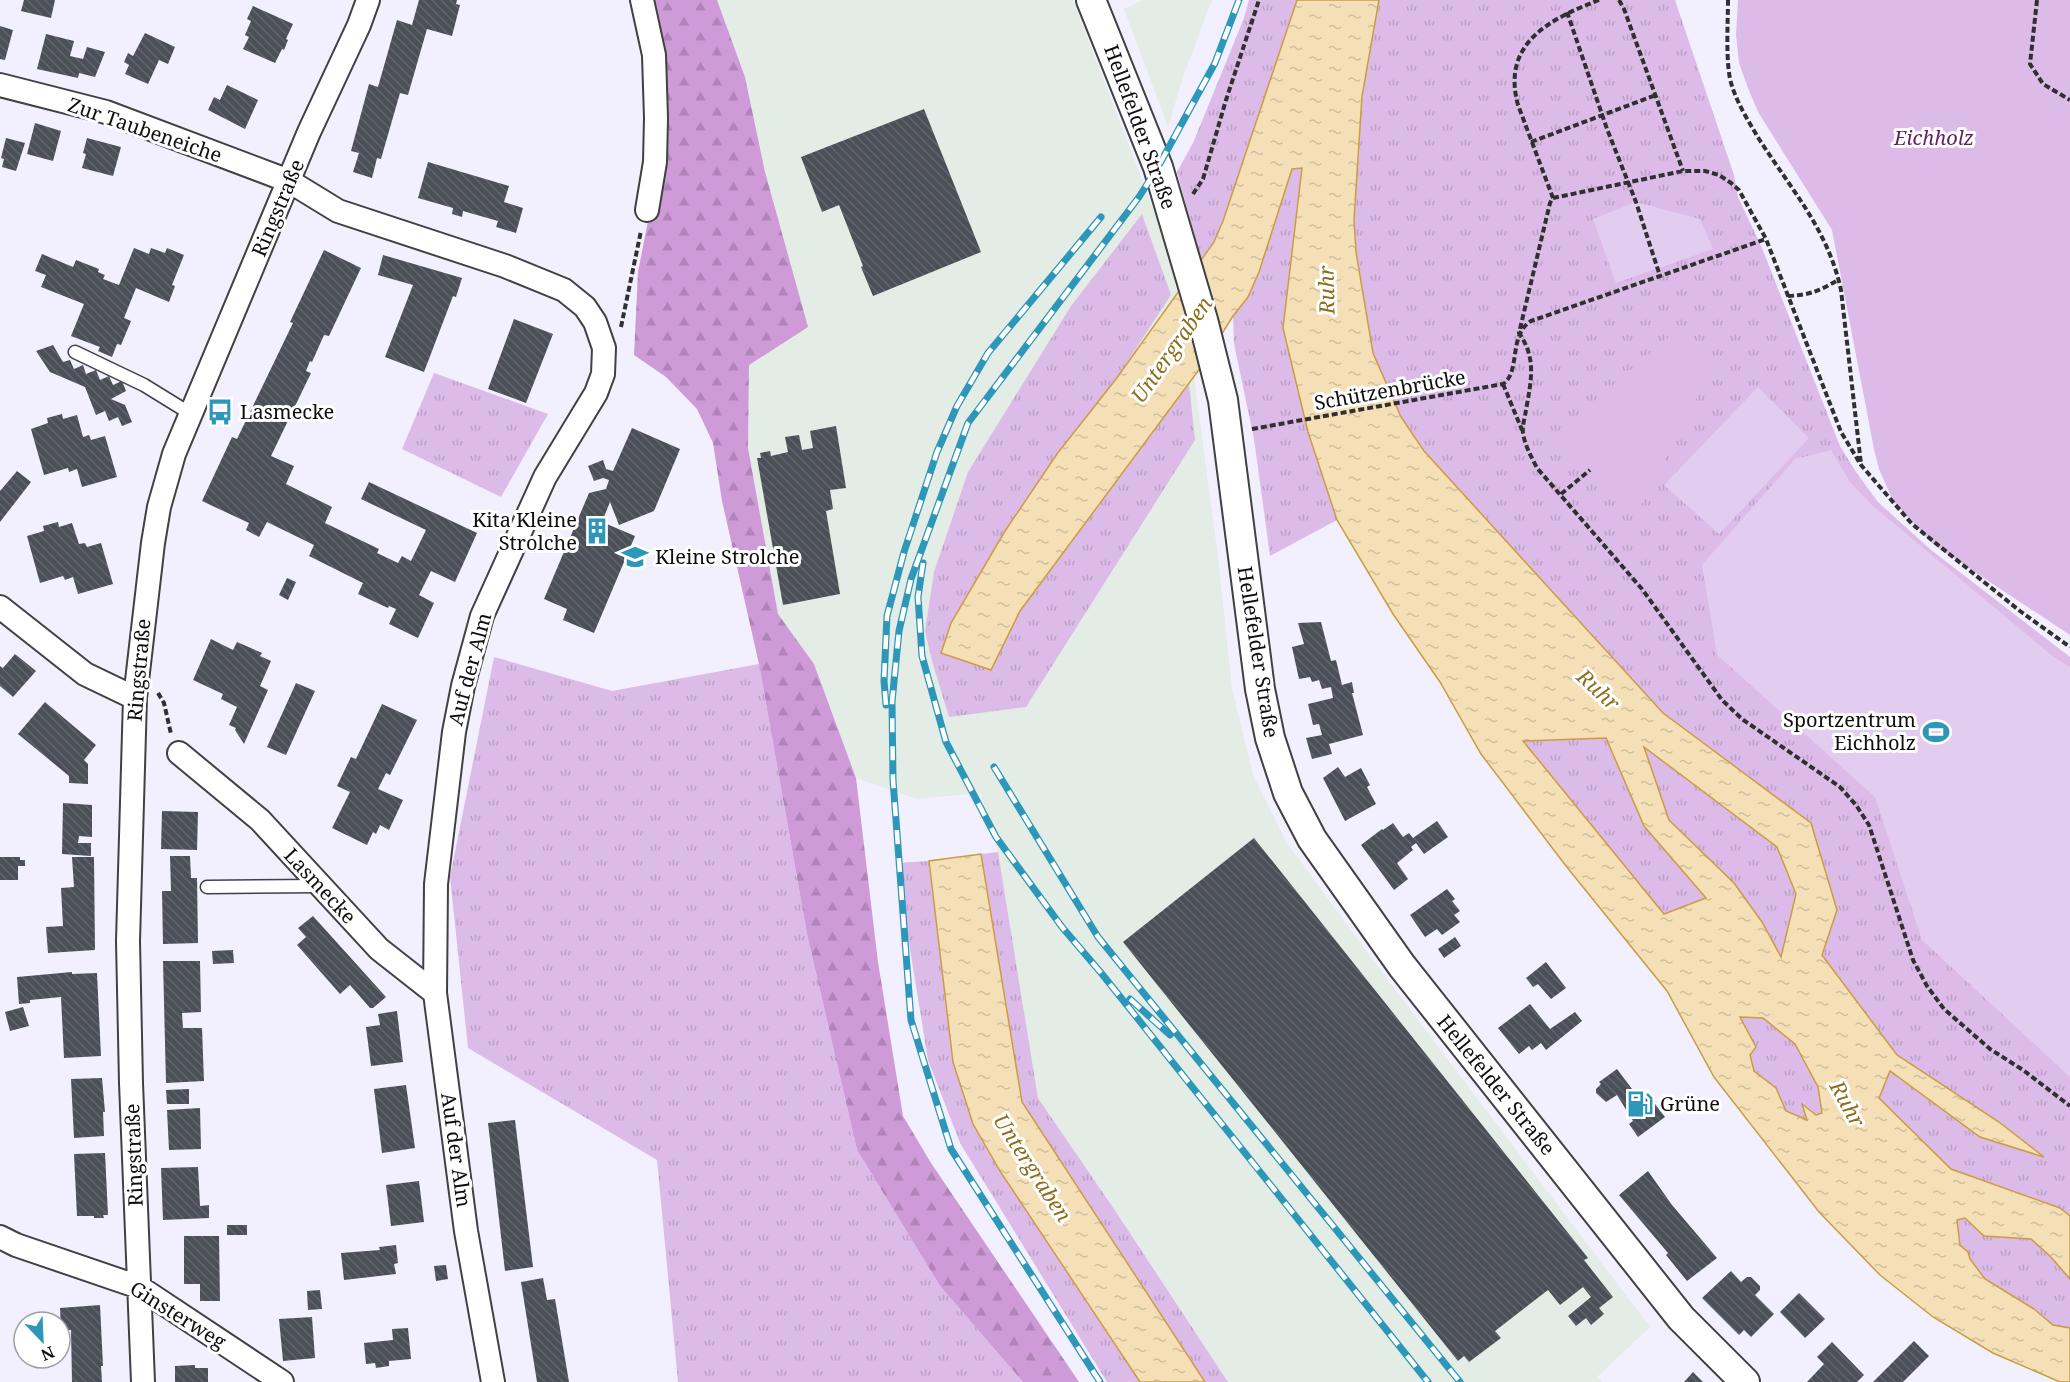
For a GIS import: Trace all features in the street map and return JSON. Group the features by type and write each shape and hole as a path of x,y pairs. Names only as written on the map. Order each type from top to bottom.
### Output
{"street":[{"name":"Ringstraße","path":"143,1382 131,1083 128,941 135,687 146,588 159,507 174,454 368,0"},
{"path":"642,0 654,55 656,118 655,162 647,210"},
{"name":"Hellefelder Straße","path":"1091,0 1158,167 1203,320 1223,400 1260,689 1270,738 1288,792 1312,839 1402,966 1681,1318 1745,1382"},
{"name":"Zur Taubeneiche","path":"0,85 106,112 289,181"},
{"name":"Auf der Alm","path":"289,181 338,211 505,266 564,290 585,307 595,322 604,348 603,374 596,393 545,477 482,616 463,686 454,732 436,884 435,993 466,1231 493,1382"},
{"path":"0,607 85,674 135,687"},
{"name":"Lasmecke","path":"179,753 260,820 379,949 435,993"},
{"name":"Ginsterweg","path":"0,1237 16,1245 139,1287 282,1382"}],"lane":[{"path":"75,352 144,385 191,414"},
{"path":"207,887 320,886"}],"path":[{"path":"1174,222 1203,178 1259,0"},
{"path":"1553,198 1515,95 1518,60 1536,33 1549,22 1567,12 1599,0"},
{"path":"1620,0 1683,171"},
{"path":"1728,0 1729,75 1737,100 1777,166 1817,225 1835,264 1861,465"},
{"path":"2037,0 2030,64 2043,84 2070,100"},
{"path":"1567,12 1602,115 1636,202 1660,276"},
{"path":"1531,142 1656,95"},
{"path":"2070,647 2019,611 1912,524 1861,465 1840,432 1766,239 1739,190 1731,183 1705,171 1683,171 1553,198 1509,379 1503,384 1523,431 1527,450 1538,468 1642,589 1722,700 1742,719 1840,787 1856,805 1872,834 1913,960 1927,986 1944,1009 1990,1049 2023,1070 2070,1106"},
{"path":"604,348 620,331 633,262 647,210"},
{"path":"1519,333 1531,321 1766,239"},
{"path":"1788,296 1808,295 1838,280"},
{"path":"1519,333 1528,347 1532,361 1532,377 1523,431"},
{"name":"Schützenbrücke","path":"1228,433 1290,424 1503,384"},
{"path":"1561,494 1590,470"},
{"path":"135,687 160,694 166,712 171,743 179,753"}],"shaded area":[{"path":"717,0 1073,0 1163,234 1189,339 1218,557 1232,688 1253,775 1287,843 1650,1327 1597,1377 1602,1382 1228,1382 1038,1098 998,852 980,793 917,799 856,778 814,664 778,614 748,448 749,365 765,172 745,77"},
{"path":"1143,0 1212,0 1183,77 1168,127 1124,9"},
{"path":"1636,202 1700,219 1713,249 1616,283 1593,219"},
{"path":"1758,387 1809,438 1719,534 1664,485"},
{"name":"Sportzentrum Eichholz","path":"1831,450 1850,482 1873,506 2050,654 2070,667 2070,1077 1922,940 1875,797 1717,655 1702,565 1795,459"}],"green space":[{"path":"651,0 717,0 745,77 765,172 808,327 749,365 748,448 778,614 814,664 856,778 878,962 903,1116 931,1163 1079,1382 1023,1382 940,1286 857,1150 807,934 759,664 722,501 713,443 697,409 666,377 634,355 638,272 659,165"},
{"path":"1249,0 1297,0 1223,221 1214,242 1201,259 1177,172 1193,143 1244,18"},
{"path":"1379,0 1675,0 1734,175 1738,197 1762,248 1840,446 1878,502 1931,550 2070,657 2070,1216 2060,1208 1951,1169 1879,1098 1890,1071 1980,1137 2042,1156 1999,1122 1897,1055 1822,955 1837,910 1811,823 1663,713 1424,451 1401,417 1373,353 1356,252 1354,220 1362,96"},
{"name":"Eichholz","path":"1738,0 2070,0 2070,635 1934,545 1893,501 1879,469 1874,449 1832,230 1758,112 1748,88 1739,63 1736,35"},
{"path":"1302,167 1283,328 1308,432 1337,520 1270,556 1254,439 1234,344 1233,316 1248,297 1259,272 1292,168"},
{"path":"1142,214 1171,295 1116,379 1057,454 1005,531 951,623 991,670 1020,611 1189,384 1195,440 1026,707 949,717 925,631 934,572 968,472 1071,306"},
{"path":"1677,330 1715,363 1636,515 1555,435"},
{"path":"434,373 548,414 501,497 402,449"},
{"path":"494,657 612,691 759,664 807,934 857,1150 940,1286 1023,1382 678,1382 657,1160 468,1048 450,877"},
{"path":"1606,738 1644,826 1706,898 1664,914 1522,741"},
{"path":"1643,746 1777,847 1796,894 1781,958 1762,922 1734,883 1669,820"},
{"path":"998,852 1038,1098 1228,1382 1205,1382 1022,1102 981,854"},
{"path":"929,861 953,1062 973,1124 1000,1171 1140,1382 1107,1382 960,1143 928,1060 896,863"},
{"path":"1740,1017 1763,1018 1795,1044 1818,1087 1822,1113 1816,1115 1802,1105 1808,1121 1786,1111 1776,1088 1754,1071"},
{"path":"1965,1218 1984,1236 2031,1239 2050,1256 2070,1279 2070,1328 2053,1325 2034,1309 1985,1279 1970,1259 1968,1252 1960,1245 1957,1219"}],"water":[{"path":"1297,0 1379,0 1362,96 1354,220 1356,252 1373,353 1401,417 1424,451 1663,713 1811,823 1837,910 1822,955 1897,1055 1999,1122 2044,1157 1980,1137 1890,1071 1879,1098 1951,1169 2060,1208 2070,1216 2070,1279 2031,1239 1984,1236 1965,1218 1957,1220 1960,1245 1968,1252 1970,1259 1985,1279 2034,1309 2053,1325 2070,1328 2070,1382 2060,1382 1993,1353 1933,1317 1880,1275 1819,1212 1714,1077 1667,991 1566,866 1481,754 1440,682 1393,614 1337,520 1308,432 1283,328 1302,168 1292,169 1259,272 1248,297 1233,316 1201,367 1020,611 991,670 941,653 951,623 1005,531 1057,454 1116,379 1214,242","holes":["1606,738 1644,826 1706,898 1664,914 1523,741","1644,747 1777,847 1796,894 1781,957 1762,922 1734,883 1669,820","1740,1017 1763,1018 1795,1044 1818,1087 1822,1113 1816,1115 1802,1104 1807,1120 1786,1111 1776,1088 1754,1071 1750,1055 1756,1047"]},
{"name":"Untergraben","path":"981,854 1022,1102 1205,1382 1140,1382 1000,1171 973,1124 953,1062 929,861"}],"building":[{"path":"24,0 55,0 51,18 21,11"},
{"path":"419,0 457,0 456,4 460,5 452,36 427,29 408,95 400,93 381,159 377,158 372,178 353,172 359,153 351,151 369,84 378,87 397,20 412,25"},
{"path":"253,6 293,24 284,50 282,49 275,63 243,49 249,37 245,35 251,21 247,19"},
{"path":"0,26 13,30 5,60 0,59"},
{"path":"145,33 175,47 168,64 159,60 148,84 125,74 129,65 124,62 128,53 133,56"},
{"path":"46,34 74,41 70,56 83,59 87,47 105,52 95,77 79,73 78,78 37,69"},
{"path":"227,85 258,100 245,129 208,110 214,97 220,100"},
{"path":"924,109 981,252 873,296 839,205 822,212 801,157"},
{"path":"35,123 61,131 53,161 27,154"},
{"path":"6,138 25,143 16,171 2,167 4,159 1,158"},
{"path":"87,138 121,147 113,176 82,168"},
{"path":"428,162 509,186 504,202 523,208 516,233 496,227 498,221 463,211 462,217 452,214 453,208 418,198"},
{"path":"134,248 149,254 151,248 165,253 167,248 184,255 172,285 175,286 169,302 136,288 124,318 131,321 121,345 117,344 112,357 98,351 100,347 71,336 84,304 41,287 46,275 35,271 42,254 73,267 76,260 99,269 98,272 105,275 103,279 119,285"},
{"path":"324,250 361,268 329,336 324,335 312,362 310,361 306,371 311,373 271,456 294,466 286,484 332,507 325,523 379,549 377,553 398,563 402,556 411,561 426,530 361,499 369,482 477,533 455,582 431,571 419,595 434,603 418,638 389,624 396,609 389,606 388,608 358,594 363,583 309,556 314,545 267,522 259,537 246,530 249,523 202,501 232,437 237,439 293,323 290,322"},
{"path":"383,255 462,278 424,372 385,357 413,285 378,275"},
{"path":"514,319 553,334 526,403 488,389"},
{"path":"53,345 63,362 70,360 74,369 83,365 86,374 96,370 100,380 109,376 113,385 122,381 126,391 111,399 125,405 132,422 122,426 118,417 109,421 105,411 96,415 85,387 50,372 36,351"},
{"path":"62,414 63,419 77,415 83,437 89,435 91,440 105,436 117,477 82,487 77,469 69,472 68,468 44,475 31,429 48,423 47,418"},
{"path":"836,426 846,488 830,490 833,509 826,511 840,594 783,605 757,458 761,458 760,453 770,451 771,456 788,452 785,437 799,435 802,450 813,448 810,431"},
{"name":"Kita Kleine Strolche","path":"632,428 680,449 654,511 619,525 610,502 602,522 635,536 594,633 563,620 567,609 544,599 589,493 606,489 609,480 603,478 594,481 588,466 603,460 606,469 613,471"},
{"path":"17,471 31,482 0,522 0,491"},
{"path":"58,522 59,527 72,523 79,544 85,543 87,547 101,543 113,584 78,594 73,577 65,580 63,576 40,583 27,536 44,531 43,526"},
{"path":"287,578 296,582 288,600 279,595"},
{"path":"1321,622 1331,661 1336,660 1342,685 1352,682 1354,693 1352,693 1363,735 1329,744 1332,754 1312,759 1306,738 1322,735 1319,724 1313,725 1308,704 1333,698 1331,687 1322,689 1319,680 1312,682 1310,677 1299,679 1292,647 1304,644 1298,623"},
{"path":"211,639 233,650 237,642 262,653 260,656 271,661 260,686 268,690 244,744 236,728 229,725 237,707 221,699 223,694 193,680"},
{"path":"15,654 36,671 13,697 0,686 0,666 3,668"},
{"path":"296,683 315,691 286,755 267,747"},
{"path":"45,702 96,745 84,760 88,764 88,784 69,783 69,776 18,734"},
{"path":"382,704 417,720 390,775 386,773 378,789 403,800 389,830 380,825 376,834 373,832 367,845 332,828 350,792 337,786 351,757 356,759"},
{"path":"1338,767 1345,777 1361,768 1376,804 1345,821 1323,778"},
{"path":"63,803 92,805 92,837 79,836 78,843 91,843 91,856 62,854"},
{"path":"162,811 198,812 197,850 161,849"},
{"path":"1437,821 1448,837 1424,854 1416,843 1411,847 1413,850 1397,863 1408,879 1394,890 1361,845 1393,823 1403,837 1409,833 1413,838"},
{"path":"1254,838 1588,1258 1584,1260 1613,1297 1599,1308 1604,1314 1591,1325 1586,1318 1576,1326 1568,1316 1591,1297 1583,1287 1560,1305 1548,1290 1495,1331 1501,1338 1469,1362 1464,1356 1458,1361 1123,942"},
{"path":"170,856 190,856 191,878 197,878 198,943 163,944 162,891 171,891"},
{"path":"0,857 20,857 20,860 25,860 25,866 18,866 18,880 0,880"},
{"path":"72,857 94,857 95,950 48,953 46,927 63,926 61,888 74,887"},
{"path":"1447,889 1455,899 1452,901 1460,911 1454,915 1460,922 1442,935 1437,929 1425,937 1410,915"},
{"path":"313,916 386,997 373,1008 370,1008 350,985 340,994 297,945 306,937 298,928"},
{"path":"1455,937 1461,946 1444,958 1438,949"},
{"path":"233,950 234,963 213,964 212,951"},
{"path":"163,961 200,961 201,1012 182,1013 183,1028 202,1028 204,1081 166,1083"},
{"path":"1546,962 1566,988 1551,999 1538,984 1533,987 1526,978"},
{"path":"72,972 72,974 97,973 101,1056 64,1058 61,997 30,1000 30,1003 19,1004 17,977"},
{"path":"1530,1004 1550,1029 1575,1012 1582,1021 1546,1050 1541,1043 1532,1050 1529,1046 1519,1054 1498,1028"},
{"path":"23,1007 29,1026 10,1031 5,1012"},
{"path":"397,1011 403,1062 371,1066 366,1027 380,1025 378,1014"},
{"name":"Grüne","path":"1617,1069 1638,1097 1645,1091 1665,1117 1638,1137 1629,1124 1633,1121 1617,1095 1606,1102 1596,1093 1596,1089 1601,1084 1599,1082"},
{"path":"102,1078 105,1112 103,1112 104,1136 74,1138 71,1079"},
{"path":"406,1085 415,1148 382,1153 374,1089"},
{"path":"189,1089 189,1104 167,1104 166,1090"},
{"path":"200,1108 201,1149 169,1150 167,1110"},
{"path":"515,1120 533,1267 505,1271 488,1123"},
{"path":"105,1153 108,1215 103,1215 104,1218 77,1216 74,1154"},
{"path":"198,1167 200,1206 209,1205 209,1218 163,1220 161,1168"},
{"path":"1648,1171 1672,1205 1717,1258 1687,1281 1666,1255 1668,1253 1619,1195"},
{"path":"419,1181 424,1222 391,1226 386,1185"},
{"path":"227,1225 247,1225 247,1235 227,1235"},
{"path":"184,1236 219,1236 220,1301 200,1301 200,1284 184,1284"},
{"path":"396,1245 398,1263 394,1264 396,1274 344,1280 341,1253 380,1250 379,1247"},
{"path":"446,1265 448,1279 436,1281 434,1266"},
{"path":"1731,1271 1741,1282 1751,1277 1760,1286 1760,1290 1755,1295 1774,1314 1751,1337 1744,1330 1739,1335 1702,1298"},
{"path":"543,1278 547,1300 555,1299 569,1382 537,1382 521,1282"},
{"path":"320,1290 322,1309 308,1310 307,1291"},
{"path":"1799,1293 1825,1319 1805,1338 1780,1312"},
{"path":"100,1305 102,1382 72,1382 72,1310 60,1310 60,1308"},
{"path":"312,1317 315,1358 283,1361 279,1319"},
{"path":"408,1328 411,1359 389,1361 389,1366 376,1368 375,1363 366,1364 364,1343 393,1340 392,1329"},
{"path":"1914,1341 1929,1356 1903,1382 1873,1382"},
{"path":"1832,1342 1864,1375 1857,1382 1807,1382 1824,1364 1817,1357"},
{"path":"195,1365 195,1368 208,1368 208,1382 175,1382 175,1366"},
{"path":"1693,1372 1703,1382 1684,1382"}],"railway":[{"path":"1100,1382 951,1149 911,1020 893,780 892,702 899,631 911,579 968,423 1139,197 1215,63 1239,0"},
{"path":"886,705 884,681 887,616 904,552 937,452 957,406 988,353 1101,217"},
{"path":"923,563 918,597 922,656 946,742 996,837 1062,927 1428,1382"},
{"path":"994,767 1098,937 1460,1382"},
{"path":"1130,999 1170,1035"}],"place":[{"name":"Lasmecke","path":"220,412"},
{"name":"Kita Kleine Strolche","path":"597,531"},
{"name":"Kleine Strolche","path":"635,557"},
{"name":"Sportzentrum Eichholz","path":"1936,732"},
{"name":"Grüne","path":"1640,1104"}],"water label":[{"name":"Ruhr","path":"1327,290"},
{"name":"Ruhr","path":"1598,690"},
{"name":"Ruhr","path":"1847,1104"}]}
